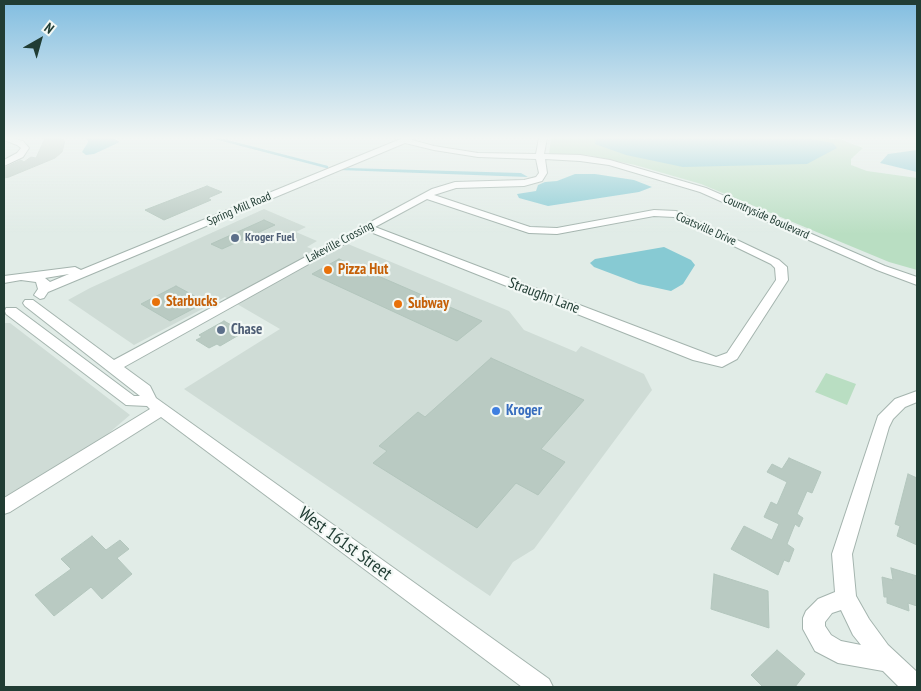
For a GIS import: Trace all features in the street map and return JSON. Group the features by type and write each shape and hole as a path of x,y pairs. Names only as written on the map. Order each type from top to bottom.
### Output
{"street":[{"name":"Spring Mill Road","path":"44,289 330,170"},
{"name":"Lakeville Crossing","path":"114,366 426,196 456,184 509,184 533,181 543,173 543,170"},
{"name":"Countryside Boulevard","path":"635,170 703,190 881,268 917,281"},
{"name":"Coatsville Drive","path":"426,196 528,230 557,231 654,213 676,214 775,262 781,267 782,280 732,356 722,362"},
{"name":"Straughn Lane","path":"368,228 698,357 722,362"},
{"name":"Spring Mill Road","path":"5,278 95,268"},
{"path":"7,312 29,303 44,289 44,283 32,276"},
{"name":"West 161st Street","path":"29,303 145,390 155,405 541,687"},
{"name":"West 161st Street","path":"7,312 131,401 155,405"},
{"path":"916,687 888,661 861,627 846,598 842,554 886,416 900,403 917,396"},
{"path":"4,506 155,405"},
{"path":"846,598 825,606 814,618 814,629 823,643 838,652 888,661"}],"shaded area":[{"path":"264,209 306,227 296,232 317,241 307,247 327,255 348,244 509,311 524,330 576,352 581,346 644,374 652,390 534,549 513,562 490,596 184,389 280,329 225,297 134,345 68,300 90,288"},
{"path":"4,323 10,323 130,415 103,438 4,499"}],"green space":[{"path":"653,170 865,170 917,178 917,270 889,262 701,184"},
{"path":"826,373 856,384 847,405 815,392"}],"water":[{"path":"346,170 521,173 528,177"},
{"path":"575,174 595,174 634,180 652,187 639,192 548,206 519,198 517,194 536,191 538,185 557,181"},
{"path":"664,247 691,260 695,265 683,284 671,291 639,284 594,267 590,263 595,259"}],"building":[{"path":"4,170 25,170 9,177 4,178"},
{"path":"207,186 222,192 208,198 211,200 164,220 145,210"},
{"path":"264,220 275,225 222,249 211,244"},
{"path":"339,259 482,321 457,341 312,274"},
{"path":"176,286 206,302 170,321 141,304"},
{"path":"224,321 244,332 220,346 217,344 209,348 196,340 202,337 199,335"},
{"path":"491,358 584,400 541,449 565,462 538,495 516,483 477,528 373,463 387,451 379,446 418,412 425,417"},
{"path":"789,458 821,472 812,493 807,491 797,514 803,518 799,527 795,524 787,544 794,549 789,562 784,560 778,575 731,549 744,526 772,540 779,524 764,517 771,502 777,505 787,482 767,472 772,464 782,469"},
{"path":"908,474 917,478 917,545 897,536 900,526 895,524"},
{"path":"92,536 106,550 120,540 129,549 117,558 132,574 102,599 91,587 54,616 35,595 71,569 61,559"},
{"path":"891,568 917,576 917,606 908,603 909,611 887,603 887,597 884,597 882,577 893,580"},
{"path":"714,574 768,591 769,628 711,609"},
{"path":"777,650 805,674 795,687 763,687 751,675"}],"place":[{"name":"Kroger Fuel","path":"235,238"},
{"name":"Pizza Hut","path":"328,270"},
{"name":"Starbucks","path":"156,302"},
{"name":"Subway","path":"398,304"},
{"name":"Chase","path":"221,330"},
{"name":"Kroger","path":"496,411"}]}
